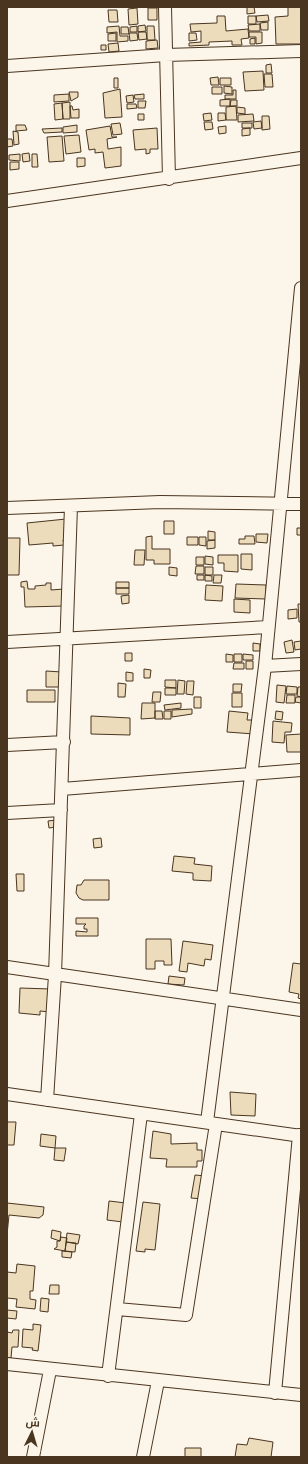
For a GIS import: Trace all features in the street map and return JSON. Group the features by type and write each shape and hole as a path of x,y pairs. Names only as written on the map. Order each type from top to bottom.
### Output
{"street":[{"path":"164,7 169,178"},
{"path":"7,66 166,56 301,51"},
{"path":"7,201 301,158"},
{"path":"117,1308 186,1315 211,1123 223,999 265,666 301,288"},
{"path":"7,508 160,502 301,504"},
{"path":"47,1100 55,974 71,506"},
{"path":"7,642 67,640 268,626"},
{"path":"265,666 301,664"},
{"path":"7,745 64,742"},
{"path":"62,788 301,770"},
{"path":"7,813 61,810"},
{"path":"7,967 301,1010"},
{"path":"7,1094 300,1136 275,1393"},
{"path":"108,1376 141,1114"},
{"path":"7,1364 50,1370 301,1395"},
{"path":"33,1457 50,1370"},
{"path":"143,1457 158,1381"}],"building":[{"path":"247,7 254,7 255,13 247,14"},
{"path":"288,7 301,7 301,44 276,44 275,17 288,16"},
{"path":"137,8 138,24 129,25 128,9"},
{"path":"148,8 157,8 157,20 148,20"},
{"path":"108,10 117,10 118,22 109,22"},
{"path":"268,15 269,21 257,22 256,16"},
{"path":"217,16 225,16 226,31 248,29 249,38 241,39 242,45 232,45 232,41 209,42 209,45 189,46 189,43 201,42 201,31 191,32 190,24 217,23"},
{"path":"248,16 256,16 256,24 248,24"},
{"path":"268,22 268,30 261,30 260,23"},
{"path":"260,24 260,31 249,31 248,25"},
{"path":"145,25 146,31 138,32 138,26"},
{"path":"119,26 120,36 128,36 128,41 117,42 117,32 107,33 107,27"},
{"path":"137,26 137,32 130,32 130,27"},
{"path":"147,26 154,26 155,40 147,40"},
{"path":"121,27 128,27 129,34 121,34"},
{"path":"138,32 146,32 147,39 139,40"},
{"path":"249,32 262,32 262,43 256,44 256,37 249,37"},
{"path":"116,33 116,41 108,41 108,34"},
{"path":"129,33 137,33 138,40 130,41"},
{"path":"189,33 196,33 197,40 189,41"},
{"path":"255,38 255,44 250,44 250,39"},
{"path":"157,40 158,48 146,49 146,41"},
{"path":"118,43 119,51 109,52 108,44"},
{"path":"101,45 106,45 106,50 101,50"},
{"path":"271,64 272,73 266,73 266,65"},
{"path":"263,71 264,90 245,91 243,72"},
{"path":"264,74 272,74 273,87 265,87"},
{"path":"218,77 219,85 211,85 210,78"},
{"path":"114,78 118,78 118,88 114,88"},
{"path":"220,78 231,78 231,85 220,85"},
{"path":"224,86 232,87 232,94 224,93"},
{"path":"212,87 222,87 222,94 212,94"},
{"path":"120,89 122,117 105,118 103,93"},
{"path":"233,90 236,90 236,99 225,99 225,95 233,95"},
{"path":"69,92 78,92 78,97 71,101"},
{"path":"69,94 69,101 54,102 54,95"},
{"path":"144,94 144,99 135,99 134,95"},
{"path":"133,95 134,102 127,103 126,96"},
{"path":"230,99 230,106 220,106 220,100"},
{"path":"231,100 237,100 237,106 230,106"},
{"path":"138,101 146,101 145,108 138,108"},
{"path":"70,102 70,119 63,119 62,103"},
{"path":"62,103 63,119 55,120 54,104"},
{"path":"127,104 136,104 137,108 127,109"},
{"path":"70,106 72,106 73,110 79,109 79,118 71,118"},
{"path":"236,106 237,120 226,120 226,107"},
{"path":"237,107 245,108 245,114 237,113"},
{"path":"211,113 212,120 204,121 203,114"},
{"path":"218,113 225,113 226,120 218,121"},
{"path":"138,114 144,114 144,120 138,120"},
{"path":"253,114 254,121 238,122 238,115"},
{"path":"262,116 269,116 270,129 262,130"},
{"path":"261,121 262,128 254,129 253,122"},
{"path":"204,122 212,122 213,129 205,130"},
{"path":"120,123 122,134 113,135 111,124"},
{"path":"242,123 252,123 252,128 242,128"},
{"path":"16,125 25,125 27,130 16,131"},
{"path":"77,125 77,132 63,133 63,127"},
{"path":"110,126 112,137 117,137 107,139 108,149 121,147 121,166 105,168 103,152 95,153 95,149 89,150 86,130"},
{"path":"226,126 226,133 219,134 218,127"},
{"path":"62,128 62,132 44,133 42,129"},
{"path":"157,128 158,149 150,149 150,153 146,154 146,149 135,150 133,130"},
{"path":"250,128 250,135 242,136 242,129"},
{"path":"13,131 18,132 19,144 14,145"},
{"path":"79,135 81,152 66,154 64,136"},
{"path":"62,136 64,161 49,162 47,137"},
{"path":"7,139 12,139 13,146 7,147"},
{"path":"29,153 30,161 23,162 22,154"},
{"path":"20,154 20,161 9,160 9,155"},
{"path":"32,154 37,154 38,167 32,167"},
{"path":"77,158 85,158 85,166 77,167"},
{"path":"10,162 19,162 19,169 10,170"},
{"path":"66,519 67,540 63,540 64,545 53,546 53,543 29,545 27,523"},
{"path":"164,521 174,521 174,534 164,534"},
{"path":"297,528 301,528 301,535 297,535"},
{"path":"208,531 215,532 215,540 208,540"},
{"path":"256,534 268,534 267,543 256,542"},
{"path":"152,536 152,549 170,549 170,564 154,564 154,560 146,560 146,537"},
{"path":"245,536 254,536 255,544 239,544 239,539 245,539"},
{"path":"187,537 198,537 198,545 187,545"},
{"path":"199,537 206,537 206,546 199,545"},
{"path":"7,538 20,538 19,575 7,575"},
{"path":"215,540 215,548 207,549 207,541"},
{"path":"135,550 145,550 144,565 134,565"},
{"path":"241,554 252,554 252,570 241,569"},
{"path":"218,555 238,555 238,572 224,571 224,563 218,563"},
{"path":"205,556 213,557 213,565 205,564"},
{"path":"196,557 204,557 204,565 196,565"},
{"path":"196,566 204,566 204,574 195,574"},
{"path":"169,567 177,568 177,576 169,575"},
{"path":"205,567 213,567 213,575 205,575"},
{"path":"197,575 204,575 204,580 197,580"},
{"path":"205,575 212,576 212,581 205,581"},
{"path":"214,575 222,575 221,583 213,583"},
{"path":"27,581 28,589 35,589 35,586 51,583 51,590 64,589 65,606 25,607 24,587 21,587 21,582"},
{"path":"116,582 129,582 129,588 116,588"},
{"path":"236,584 266,585 266,599 235,598"},
{"path":"206,585 223,586 222,601 205,600"},
{"path":"116,588 129,588 129,594 116,594"},
{"path":"129,595 129,603 122,604 121,596"},
{"path":"234,599 250,600 250,613 234,612"},
{"path":"298,604 301,604 301,622 299,622"},
{"path":"297,609 297,618 288,619 288,610"},
{"path":"292,640 294,652 286,653 284,642"},
{"path":"301,641 301,649 295,650 294,642"},
{"path":"253,643 260,644 260,651 253,651"},
{"path":"125,653 132,653 132,661 125,661"},
{"path":"226,654 233,655 233,662 226,662"},
{"path":"234,654 242,654 242,662 234,662"},
{"path":"243,654 253,655 253,660 243,660"},
{"path":"246,661 253,661 253,669 246,669"},
{"path":"234,663 244,663 244,669 233,669"},
{"path":"144,669 151,670 150,678 144,678"},
{"path":"46,671 62,672 62,687 46,687"},
{"path":"126,672 133,673 133,681 126,681"},
{"path":"165,680 176,680 176,688 165,687"},
{"path":"178,680 185,681 184,694 177,694"},
{"path":"187,681 194,681 193,695 186,694"},
{"path":"118,683 126,684 125,697 118,697"},
{"path":"233,684 242,684 241,692 233,692"},
{"path":"277,685 286,686 284,703 276,702"},
{"path":"287,686 297,687 297,694 286,694"},
{"path":"298,687 301,687 301,697 297,696"},
{"path":"165,688 176,688 176,695 165,695"},
{"path":"27,690 55,690 55,702 27,702"},
{"path":"153,692 161,692 160,702 152,702"},
{"path":"232,693 242,693 242,707 232,707"},
{"path":"287,695 295,695 295,703 286,703"},
{"path":"194,697 201,697 201,708 194,708"},
{"path":"296,697 301,697 301,703 295,702"},
{"path":"142,703 155,703 155,718 141,719"},
{"path":"181,703 181,708 165,710 164,705"},
{"path":"192,709 192,714 172,717 172,710"},
{"path":"155,711 162,711 163,719 155,719"},
{"path":"164,711 171,711 171,719 164,719"},
{"path":"229,711 248,713 247,720 255,720 254,734 227,732"},
{"path":"276,711 283,712 282,720 275,719"},
{"path":"91,716 130,718 130,735 91,734"},
{"path":"273,721 292,723 291,732 285,732 284,743 272,742"},
{"path":"301,734 301,752 287,752 286,735"},
{"path":"56,820 56,827 49,828 48,821"},
{"path":"101,838 102,847 94,848 93,839"},
{"path":"174,856 195,858 194,864 212,866 211,881 193,880 193,873 172,871"},
{"path":"16,874 24,874 24,891 17,891"},
{"path":"84,880 109,880 109,900 83,900 79,898 76,893 77,885 81,885"},
{"path":"76,918 98,918 98,936 76,936 76,931 87,932 87,929 84,929 86,924 76,924"},
{"path":"146,939 171,939 172,965 164,965 164,961 155,961 155,969 146,969"},
{"path":"183,941 213,945 211,960 205,959 204,966 188,963 187,972 179,971"},
{"path":"293,963 301,964 301,999 298,998 299,994 289,992"},
{"path":"169,976 185,978 184,985 168,984"},
{"path":"20,988 51,989 50,1012 40,1011 40,1015 19,1013"},
{"path":"230,1092 256,1094 255,1116 231,1115"},
{"path":"7,1122 16,1122 14,1145 7,1145"},
{"path":"153,1131 171,1134 171,1144 197,1143 197,1150 202,1150 202,1161 197,1161 197,1167 166,1167 167,1159 150,1158"},
{"path":"41,1134 56,1136 55,1148 40,1146"},
{"path":"55,1148 66,1148 64,1161 54,1160"},
{"path":"195,1175 206,1176 203,1199 191,1198"},
{"path":"109,1201 126,1203 123,1222 107,1220"},
{"path":"143,1202 160,1204 155,1250 145,1249 145,1252 136,1251"},
{"path":"7,1203 44,1207 43,1215 39,1218 9,1215 7,1235"},
{"path":"52,1230 61,1232 60,1241 51,1238"},
{"path":"67,1233 80,1235 78,1244 66,1242"},
{"path":"61,1237 67,1238 65,1251 54,1249 57,1247 57,1241 60,1241"},
{"path":"66,1242 76,1243 75,1252 65,1251"},
{"path":"62,1251 72,1252 71,1258 62,1257"},
{"path":"17,1264 35,1266 33,1291 30,1291 30,1299 36,1300 35,1309 16,1307 17,1299 7,1298 7,1272 16,1273"},
{"path":"50,1285 59,1285 59,1294 49,1294"},
{"path":"41,1298 49,1299 48,1312 40,1311"},
{"path":"7,1310 17,1311 16,1319 7,1318"},
{"path":"33,1324 41,1325 38,1351 32,1350 33,1348 22,1347 23,1329 33,1330"},
{"path":"13,1330 19,1330 18,1347 12,1347 11,1358 7,1358 7,1332 12,1333"},
{"path":"249,1438 273,1442 271,1457 235,1457 237,1444 247,1445"},
{"path":"185,1448 201,1448 201,1457 185,1457"}]}
